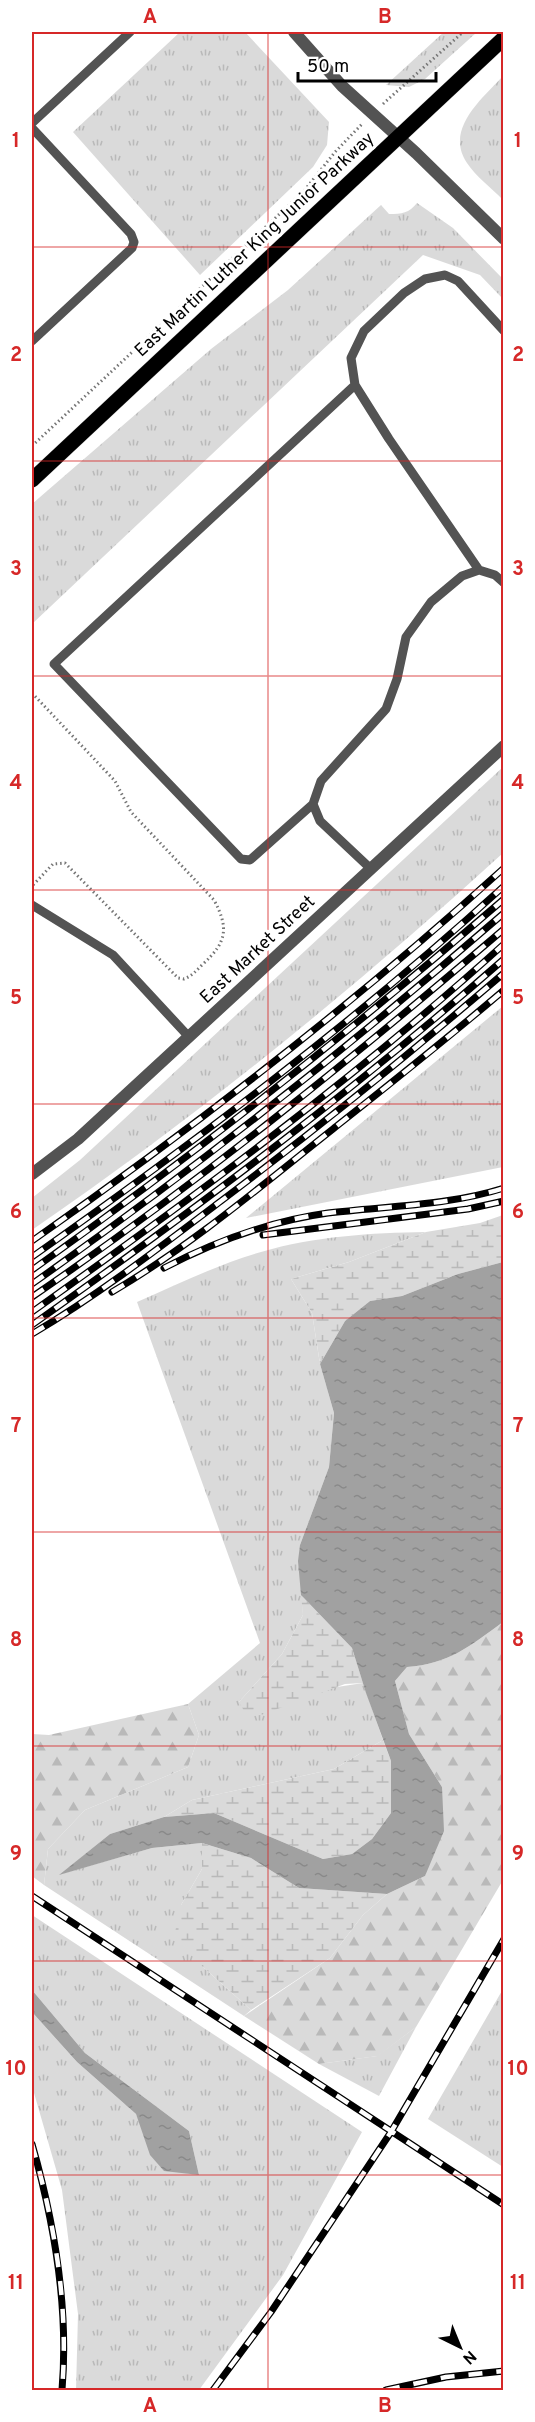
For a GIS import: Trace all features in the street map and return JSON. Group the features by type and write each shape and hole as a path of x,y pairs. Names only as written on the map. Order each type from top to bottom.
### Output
{"main road":[{"name":"East Martin Luther King Junior Parkway","path":"32,480 504,38"}],"street":[{"path":"294,32 342,86 398,136 504,239"},
{"name":"East Market Street","path":"32,1174 78,1139 504,746"}],"lane":[{"path":"32,123 130,32"},
{"path":"32,128 131,234 134,242 132,248 32,342"},
{"path":"479,570 389,439 356,385 351,358 363,331 404,292 425,279 445,275 458,281 504,331"},
{"path":"356,385 54,664 241,859 250,860 314,804 321,782 386,709 397,680 406,637 431,602 462,576 479,570 495,575 504,583"},
{"path":"314,804 320,821 371,869"},
{"path":"32,905 113,955 189,1037"}],"path":[{"path":"32,446 304,190 335,152 373,114 462,32"},
{"path":"32,693 115,781 131,812 214,900 222,915 223,940 216,953 190,977 178,978 65,863 53,864 32,886"}],"green space":[{"path":"180,32 245,32 329,122 327,145 313,167 200,275 73,132"},
{"path":"444,32 477,32 425,79 409,87 386,85"},
{"path":"503,76 503,200 467,163 461,150 460,138 469,115"},
{"path":"417,203 453,228 503,279 503,299 480,275 423,255 32,624 32,504 211,349 288,290 381,205 389,214 394,214 408,211"},
{"path":"503,767 503,853 447,904 274,1050 155,1142 32,1230 32,1198 80,1160"},
{"path":"503,1006 503,1167 246,1218"},
{"path":"503,1215 503,1262 458,1274 402,1296 370,1301 345,1321 320,1364 312,1313 291,1279 349,1262 426,1232 480,1223"},
{"path":"426,1232 349,1262 291,1279 312,1313 320,1364 334,1413 329,1467 300,1545 303,1615 282,1654 239,1702 363,1683 383,1740 334,1769 192,1800 164,1817 110,1834 61,1874 152,1848 202,1843 202,1869 181,1905 203,1967 251,2010 244,2016 44,1885 48,1849 85,1810 188,1767 199,1735 188,1704 260,1643 137,1302 230,1262 281,1247 343,1236"},
{"path":"301,1595 352,1648 363,1683 345,1684 261,1715 247,1716 239,1702 282,1654 303,1615"},
{"path":"503,1622 503,1880 416,2027 378,2056 319,2064 244,2016 330,1958 363,1915 387,1894 425,1876 442,1787 409,1734 395,1681 407,1667 447,1658 469,1646"},
{"path":"188,1704 199,1735 188,1767 85,1810 48,1849 44,1885 32,1876 32,1734 49,1735"},
{"path":"383,1740 391,1761 391,1813 372,1839 352,1854 323,1859 214,1813 164,1817 192,1800 334,1769"},
{"path":"202,1843 251,1858 299,1888 387,1894 363,1915 330,1958 251,2010 203,1967 174,1937 181,1905 202,1869"},
{"path":"32,1915 362,2132 283,2275 199,2390 76,2390 78,2314 62,2190 32,2086 32,2012 77,2062 136,2114 144,2131 180,2172 199,2175 189,2131 85,2053 32,1990"},
{"path":"503,1989 503,2167 428,2119"},
{"path":"416,2027 379,2096 319,2064 377,2056"}],"water":[{"path":"503,1262 503,1622 469,1646 447,1658 407,1667 395,1681 409,1734 442,1787 444,1831 425,1876 387,1894 299,1888 251,1858 202,1843 152,1848 59,1875 110,1834 164,1817 214,1813 323,1859 352,1854 372,1839 391,1813 391,1761 352,1648 301,1595 298,1561 300,1545 329,1467 334,1413 320,1364 345,1321 370,1301 402,1296 458,1274"},
{"path":"32,1990 85,2053 189,2131 199,2175 164,2171 150,2155 136,2114 77,2062 32,2012"}],"railway":[{"path":"32,1241 154,1153 274,1062 390,967 504,868"},
{"path":"32,1257 154,1170 274,1079 391,985 504,886"},
{"path":"32,1270 153,1182 331,1044 504,899"},
{"path":"32,1284 154,1196 331,1058 504,913"},
{"path":"32,1297 214,1165 389,1025 504,929"},
{"path":"32,1312 273,1135 391,1042 504,944"},
{"path":"32,1325 153,1238 272,1148 390,1056 504,959"},
{"path":"32,1334 128,1271 175,1236 364,1089 504,973"},
{"path":"112,1292 170,1255 226,1214 504,990"},
{"path":"164,1268 223,1241 285,1221 328,1213 461,1199 504,1188"},
{"path":"263,1235 468,1209 504,1201"},
{"path":"32,1896 504,2205"},
{"path":"213,2390 271,2312 391,2132 504,1939"},
{"path":"32,2144 47,2205 62,2297 64,2359 62,2390"},
{"path":"386,2390 446,2377 504,2371"}]}
